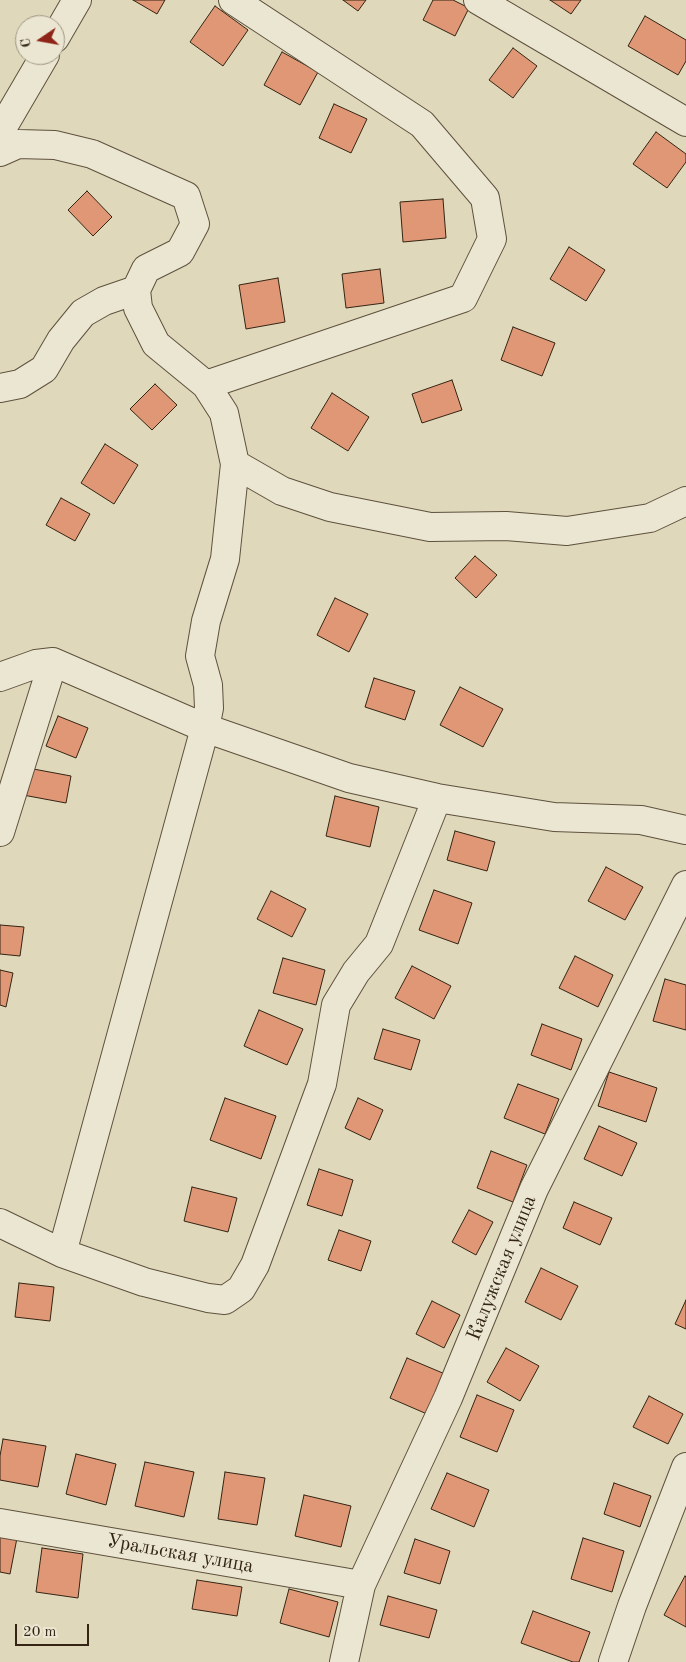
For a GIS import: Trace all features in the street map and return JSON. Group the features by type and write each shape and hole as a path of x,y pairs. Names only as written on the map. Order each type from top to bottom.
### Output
{"street":[{"path":"65,21 77,0"},
{"path":"206,385 463,298 492,239 485,198 422,124 233,0"},
{"path":"478,0 686,122"},
{"path":"0,132 39,65"},
{"path":"0,152 18,144 55,145 83,151 130,169 186,196 195,224 180,252 146,269 136,290 138,308 156,344 206,385 224,413 235,464 225,559 206,621 200,656 208,685 209,708 205,728 62,1253"},
{"path":"0,388 20,384 44,369 61,340 83,313 104,301 136,290"},
{"path":"235,464 282,491 330,508 430,527 506,526 567,532 650,518 686,501"},
{"path":"0,832 53,662"},
{"path":"0,677 36,664 53,662 205,728 349,778 437,798 554,817 641,820 686,830"},
{"path":"0,1223 62,1253 144,1282 208,1298 225,1300 241,1289 256,1265 322,1084 336,1004 356,972 379,944 437,798"},
{"name":"Калужская улица","path":"344,1662 361,1585 448,1398 534,1189 686,885"},
{"path":"613,1662 632,1606 686,1467"},
{"name":"Уральская улица","path":"0,1524 361,1585"}],"building":[{"path":"133,0 165,0 157,14"},
{"path":"343,0 366,0 358,11"},
{"path":"433,0 453,0 469,8 455,36 423,20"},
{"path":"550,0 581,0 571,14"},
{"path":"215,6 248,30 223,66 190,42"},
{"path":"645,16 686,40 686,61 678,75 628,46"},
{"path":"513,48 537,66 513,98 489,80"},
{"path":"282,52 318,72 300,105 264,85"},
{"path":"334,104 367,119 351,153 319,138"},
{"path":"656,132 686,154 686,162 667,188 633,164"},
{"path":"87,191 112,217 93,236 68,210"},
{"path":"443,199 446,238 403,242 400,202"},
{"path":"569,247 605,270 586,301 550,279"},
{"path":"380,269 384,303 346,308 342,274"},
{"path":"278,278 285,322 246,329 239,285"},
{"path":"513,327 555,343 542,376 501,360"},
{"path":"452,380 462,410 422,423 412,394"},
{"path":"155,384 177,405 152,430 130,409"},
{"path":"332,393 369,417 348,451 311,428"},
{"path":"105,444 138,465 114,504 81,483"},
{"path":"61,498 90,514 75,541 46,525"},
{"path":"475,556 497,575 476,598 455,578"},
{"path":"335,598 368,614 349,652 317,635"},
{"path":"374,678 415,691 405,720 365,707"},
{"path":"460,687 503,709 483,747 440,725"},
{"path":"58,716 88,728 76,758 46,746"},
{"path":"28,768 71,776 66,803 23,795"},
{"path":"335,796 379,807 370,847 326,836"},
{"path":"455,831 495,842 487,871 447,860"},
{"path":"606,867 643,887 625,920 588,901"},
{"path":"434,890 472,903 458,944 419,930"},
{"path":"271,891 306,909 292,937 257,919"},
{"path":"0,925 24,927 20,956 0,954"},
{"path":"575,956 613,975 598,1007 559,988"},
{"path":"283,958 325,970 316,1005 273,993"},
{"path":"412,966 451,986 434,1019 395,998"},
{"path":"0,970 13,973 6,1007 0,1005"},
{"path":"665,979 686,985 686,1030 653,1021"},
{"path":"259,1010 303,1029 287,1065 244,1046"},
{"path":"542,1024 582,1039 571,1070 531,1055"},
{"path":"383,1029 420,1040 411,1070 374,1059"},
{"path":"609,1072 657,1088 646,1122 598,1106"},
{"path":"518,1084 559,1099 545,1134 504,1118"},
{"path":"225,1098 276,1116 261,1159 210,1140"},
{"path":"358,1098 383,1110 370,1140 345,1128"},
{"path":"599,1126 637,1143 622,1176 584,1159"},
{"path":"491,1151 527,1165 513,1202 477,1188"},
{"path":"319,1169 353,1180 342,1216 307,1205"},
{"path":"192,1187 237,1198 228,1232 184,1221"},
{"path":"574,1202 612,1218 600,1245 563,1228"},
{"path":"469,1210 493,1222 476,1255 452,1242"},
{"path":"339,1230 371,1241 361,1271 328,1260"},
{"path":"541,1268 578,1286 561,1320 525,1302"},
{"path":"19,1283 54,1287 50,1321 15,1317"},
{"path":"686,1300 686,1329 675,1324"},
{"path":"432,1301 460,1315 444,1348 416,1334"},
{"path":"506,1348 539,1366 520,1401 487,1382"},
{"path":"407,1358 445,1374 427,1414 390,1398"},
{"path":"477,1395 514,1410 497,1452 460,1437"},
{"path":"649,1396 683,1414 668,1444 633,1427"},
{"path":"3,1439 46,1446 38,1487 0,1480 0,1456"},
{"path":"76,1454 116,1464 106,1505 66,1494"},
{"path":"145,1462 194,1472 184,1517 135,1506"},
{"path":"225,1472 265,1478 257,1525 218,1519"},
{"path":"447,1473 489,1490 474,1527 431,1509"},
{"path":"614,1483 651,1496 640,1527 604,1514"},
{"path":"304,1495 351,1506 341,1547 295,1536"},
{"path":"0,1535 17,1538 10,1574 0,1572"},
{"path":"583,1538 624,1551 612,1592 571,1579"},
{"path":"415,1539 450,1551 440,1584 404,1573"},
{"path":"42,1548 83,1554 78,1598 36,1592"},
{"path":"686,1577 686,1627 664,1615"},
{"path":"197,1580 242,1587 237,1616 192,1609"},
{"path":"289,1589 338,1602 329,1637 280,1623"},
{"path":"388,1596 437,1610 429,1638 380,1625"},
{"path":"533,1611 590,1632 579,1662 573,1662 521,1643"}]}
